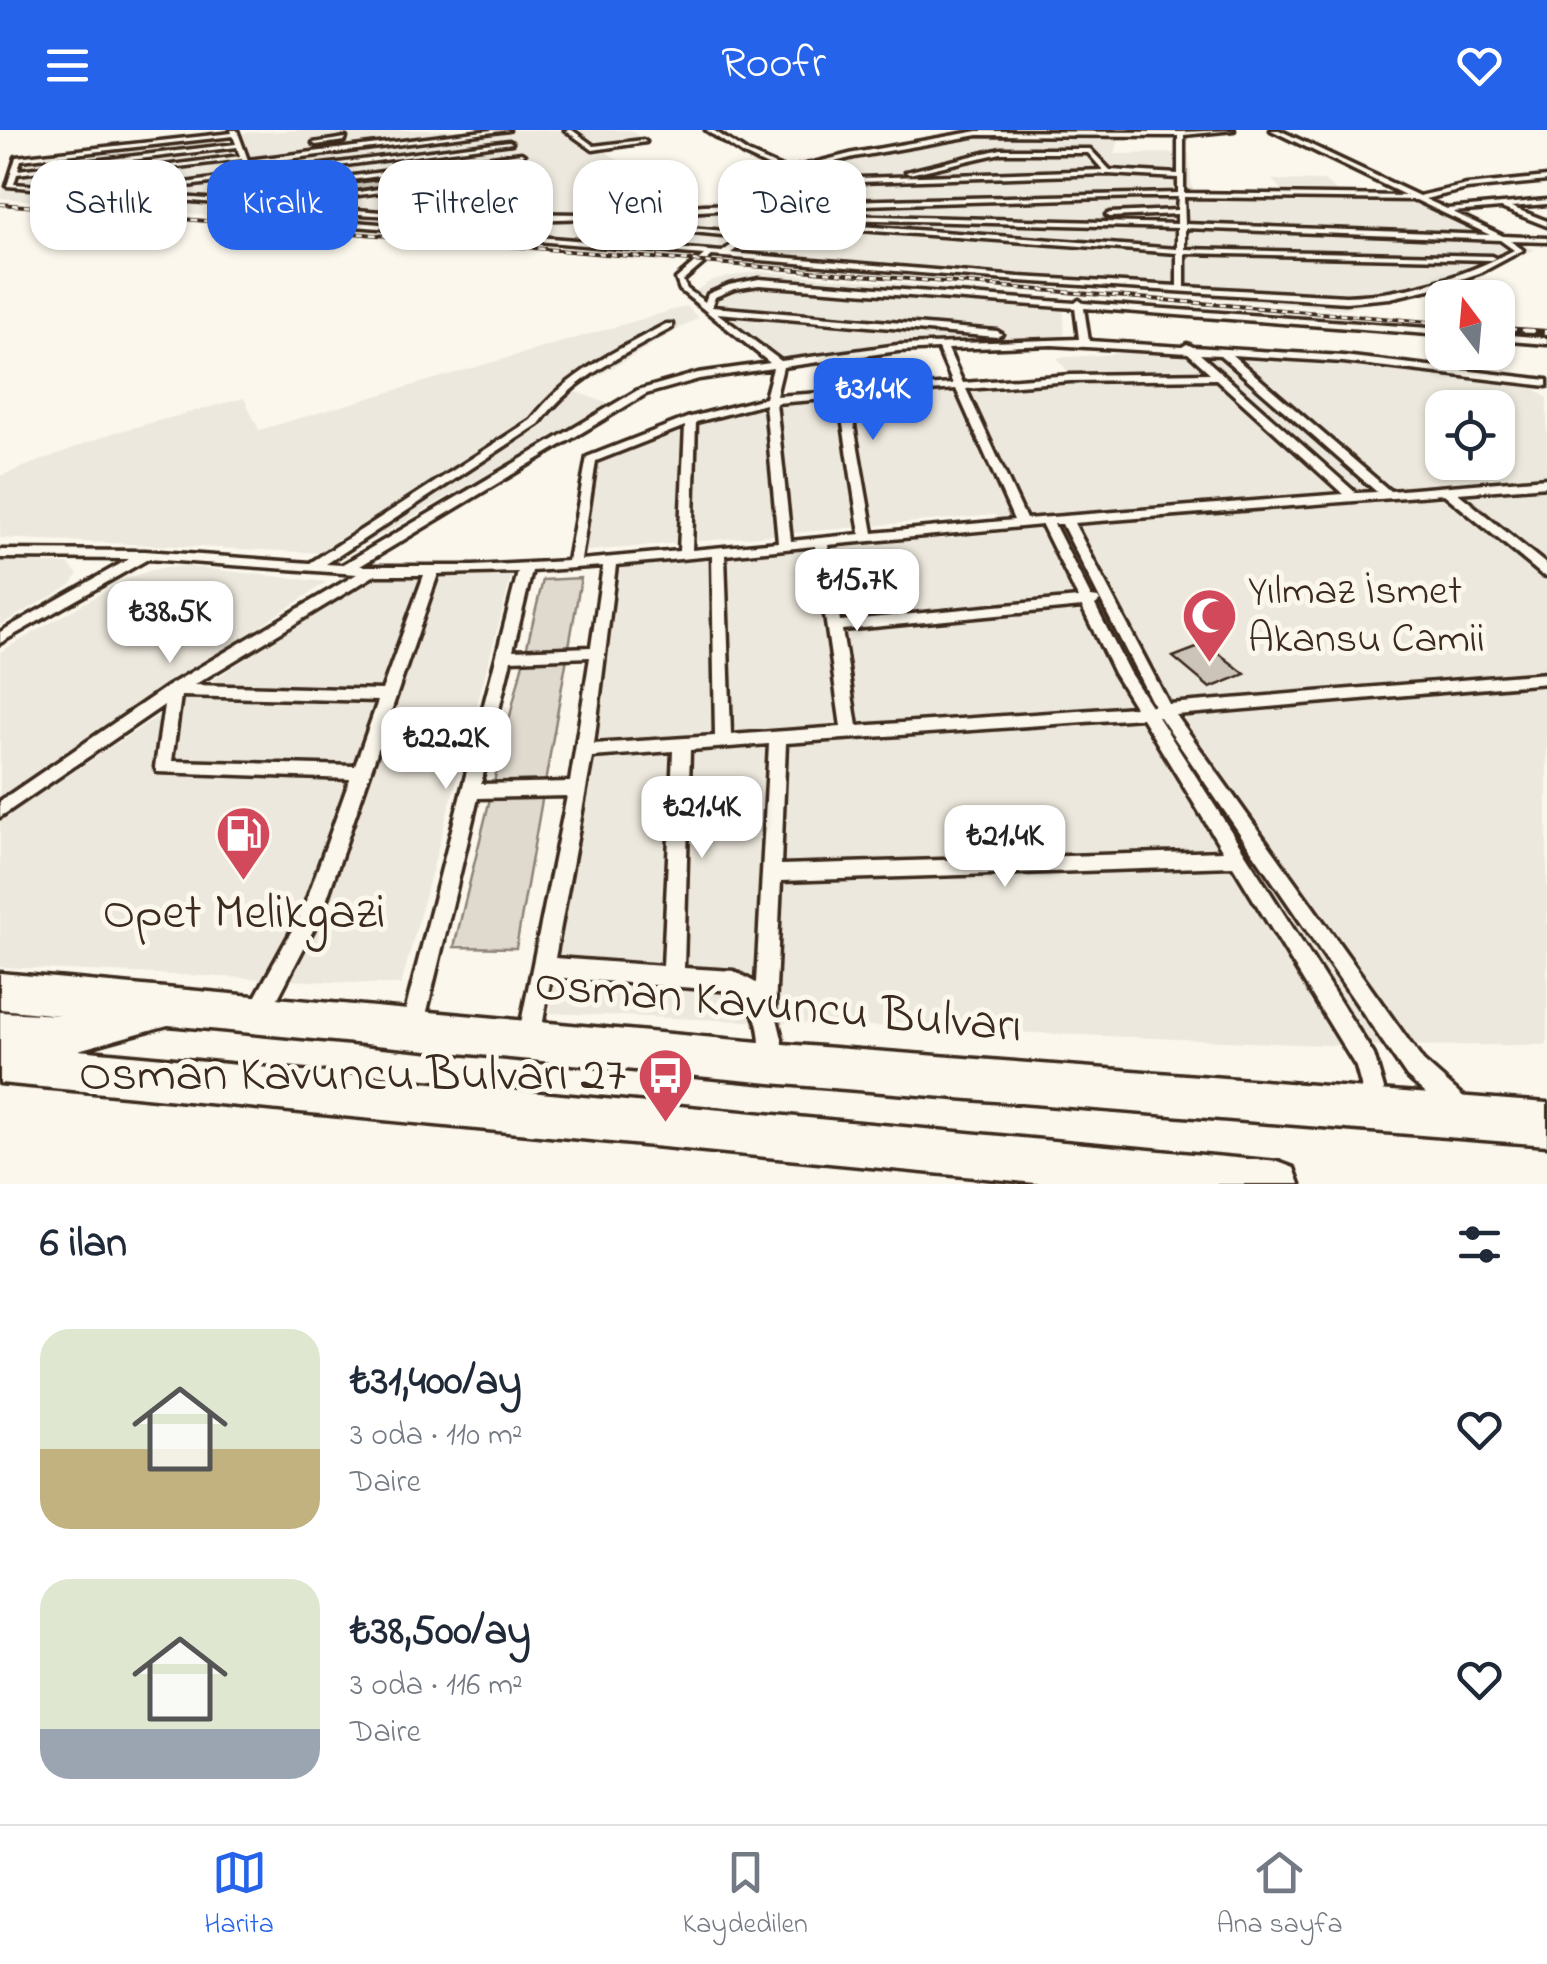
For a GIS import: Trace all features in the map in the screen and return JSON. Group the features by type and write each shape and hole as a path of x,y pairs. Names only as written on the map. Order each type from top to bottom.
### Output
{"highway":[{"name":"Osman Kavuncu Bulvarı","path":"0,991 259,1012 528,1042 770,1063 1547,1124"},
{"path":"0,1032 50,1036 180,1006"},
{"path":"0,1064 1278,1184"}],"street":[{"path":"325,132 340,130"},
{"path":"10,186 18,158 235,132 246,160 506,130 509,143 524,160"},
{"path":"570,130 582,140 593,148 643,142 630,134 582,140"},
{"path":"709,130 764,160"},
{"path":"831,160 978,133 1181,134 1231,130"},
{"path":"1274,130 1518,246 1515,252"},
{"path":"408,132 433,160"},
{"path":"311,133 322,153"},
{"path":"1181,134 1181,290"},
{"path":"316,143 353,138"},
{"path":"358,162 509,143"},
{"path":"14,172 241,145"},
{"path":"123,146 124,159"},
{"path":"876,179 1001,150 1090,151 1108,172"},
{"path":"488,160 521,156"},
{"path":"970,157 1020,199"},
{"path":"866,180 1108,172 1178,176"},
{"path":"866,204 1184,194 1421,198 1468,187 1547,179"},
{"path":"10,186 30,184"},
{"path":"10,186 30,187"},
{"path":"1446,210 1547,202"},
{"path":"1502,206 1547,224"},
{"path":"1041,222 1051,217 1181,212"},
{"path":"866,219 1460,234 1547,240"},
{"path":"866,226 1179,252 1501,258"},
{"path":"553,241 1181,290 1370,298 1442,281 1547,240"},
{"path":"724,255 730,250"},
{"path":"710,254 679,281 684,290 778,364"},
{"path":"707,308 708,299 720,291 759,282 1425,331"},
{"path":"1127,286 1132,307"},
{"path":"1079,303 1084,342"},
{"path":"707,308 1084,342 1382,362 1547,383"},
{"path":"312,567 535,422 554,398 580,376 669,326"},
{"path":"1515,338 1547,341"},
{"path":"345,569 642,392 678,380 940,345 1084,342"},
{"path":"940,345 1022,524"},
{"path":"1187,347 1214,376 1353,497"},
{"path":"1219,350 1387,494"},
{"path":"838,356 868,538"},
{"path":"778,364 770,400 786,546"},
{"path":"574,565 591,459 691,420 770,400 844,392 1214,376"},
{"path":"685,555 691,420"},
{"path":"0,554 145,556 372,571 526,568 1046,521 1547,482"},
{"path":"1446,490 1547,572"},
{"path":"1066,520 1108,601 1156,711 1238,858 1366,1063 1373,1089 1363,1110"},
{"path":"1046,521 1086,601 1156,711 1414,1069 1474,1117"},
{"path":"821,542 850,732"},
{"path":"718,552 723,741"},
{"path":"0,638 145,556"},
{"path":"528,1042 585,750 610,562"},
{"path":"412,1028 526,568"},
{"path":"0,810 174,690 372,571"},
{"path":"259,1012 312,913 432,571"},
{"path":"834,626 1108,601"},
{"path":"504,655 598,652"},
{"path":"585,750 1156,711 1547,678"},
{"path":"174,690 388,696"},
{"path":"174,690 163,767 360,773"},
{"path":"770,1063 771,1036 765,1012 778,737"},
{"path":"673,977 682,744"},
{"path":"471,791 578,789"},
{"path":"771,873 1238,858"},
{"path":"543,967 734,981 752,992 765,1012"}],"shaded area":[{"path":"300,130 631,130 648,143 605,150 617,160 573,160 573,245 553,244 553,160 378,160 378,229 358,228 358,160 207,160 207,215 187,213 187,160 30,160 30,200 0,198 12,158 225,134"},
{"path":"1015,132 1120,135 1115,154 1189,153 1192,192 1285,194 1272,180 1324,181 1341,195 1425,195 1535,250 1460,280 1425,280 1425,291 1346,309 631,250 698,250 698,202 718,198 718,250 866,250 866,160 846,160 945,140"},
{"path":"758,271 1063,298 1065,341 930,342 764,361 684,299 712,280"},
{"path":"687,306 698,318 573,391 610,404 348,554 0,538 0,476 113,433 244,398 259,430"},
{"path":"1219,352 1529,384 1547,398 1547,1045 1346,1046 550,1013 616,567 1003,533 995,515 567,553 596,452 761,398 1074,380 1057,358"},
{"path":"0,562 68,564 78,574 71,585 0,625"},
{"path":"182,566 327,582 0,797 0,652 124,580 151,570"},
{"path":"512,575 401,985 0,967 0,820 371,576"},
{"path":"581,578 516,948 454,947 543,580"}],"building":[{"path":"378,180 378,186 358,190 358,183"},
{"name":"Yılmaz İsmet Akansu Camii","path":"1207,644 1245,674 1210,688 1173,657"}],"railway":[{"path":"0,204 1425,322"},
{"path":"1515,329 1535,331"},
{"path":"1515,330 1547,332"}],"place":[{"name":"Yılmaz İsmet Akansu Camii","path":"1209,665"},
{"name":"Opet Melikgazi","path":"244,883"},
{"name":"Osman Kavuncu Bulvarı 27","path":"665,1125"}]}
